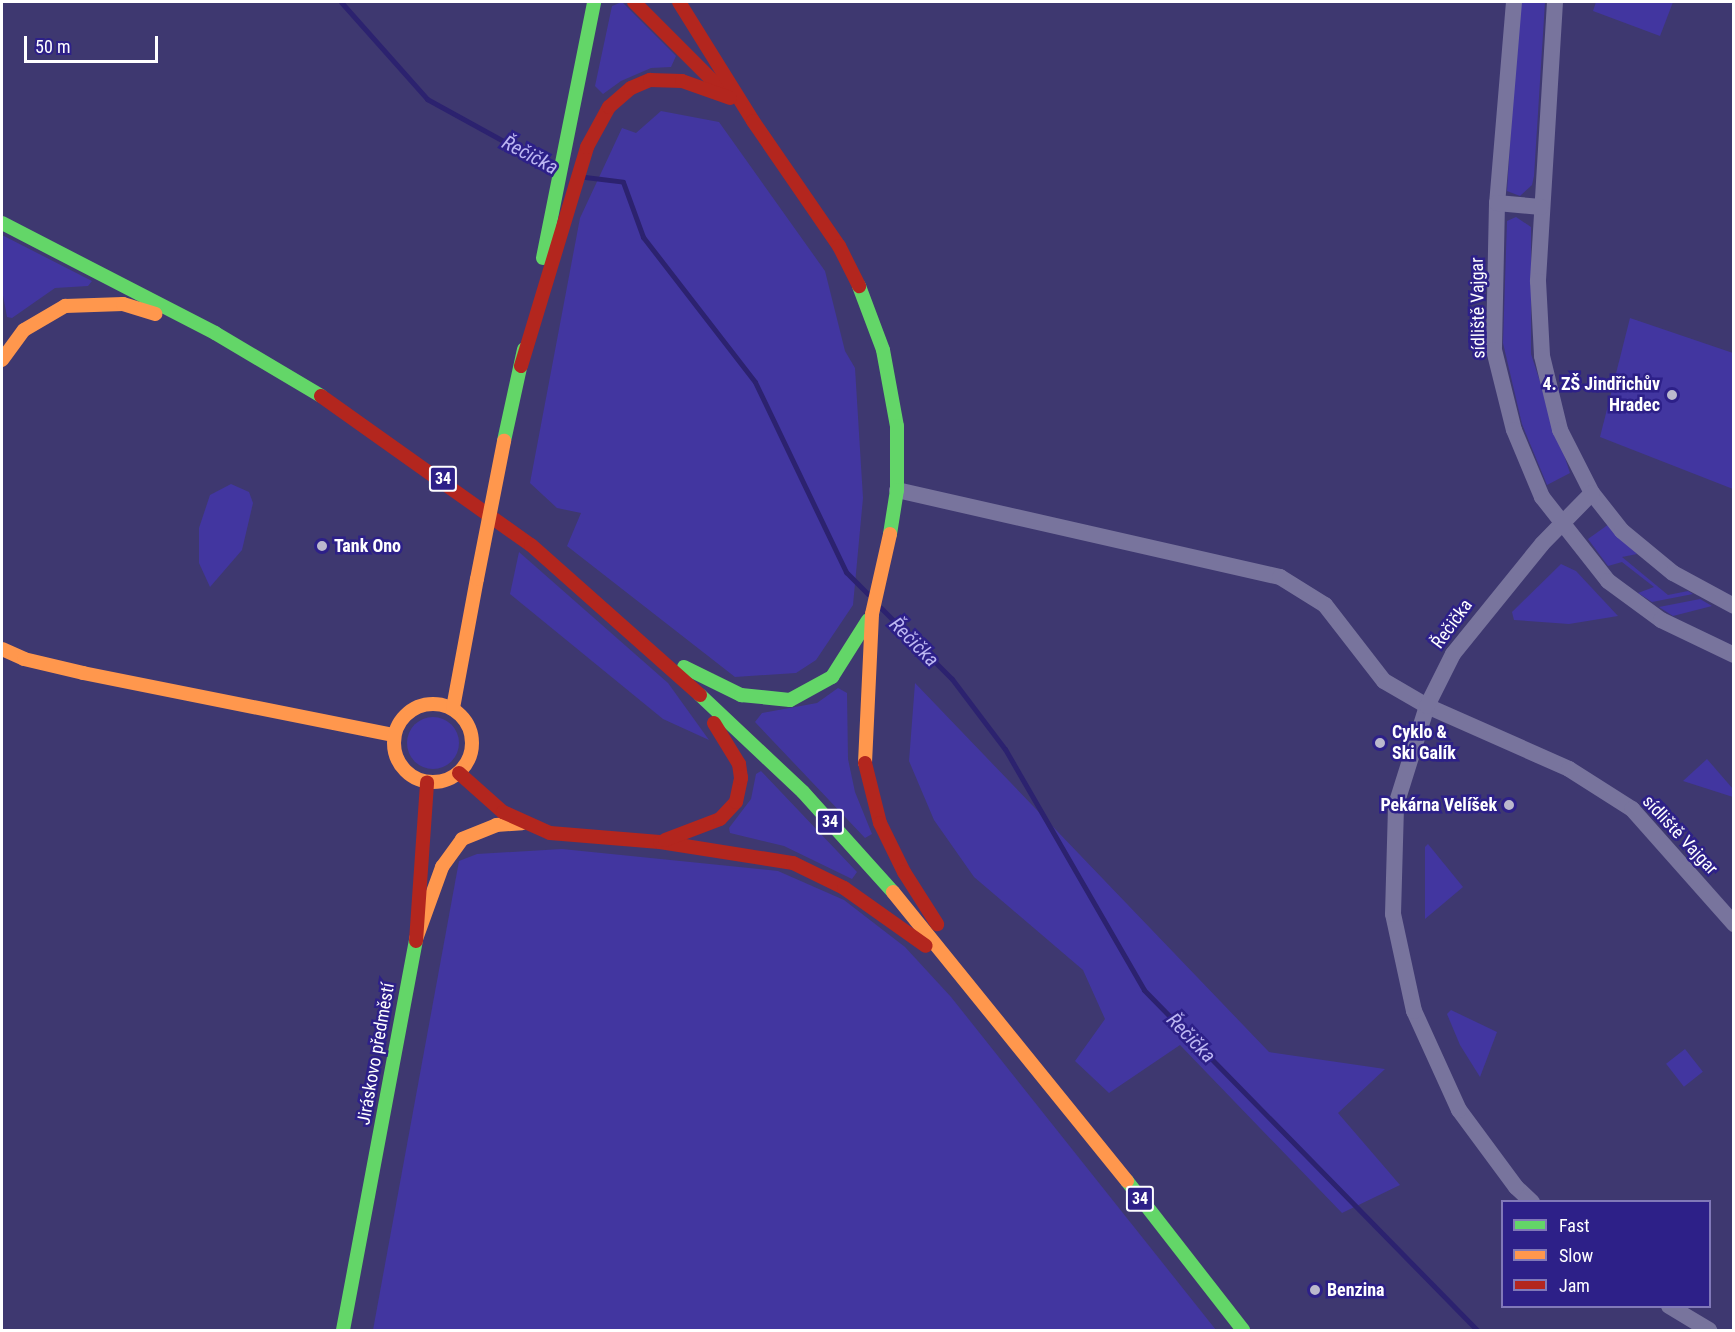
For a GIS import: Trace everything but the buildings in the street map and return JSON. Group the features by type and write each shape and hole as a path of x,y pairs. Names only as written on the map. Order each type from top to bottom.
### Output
{"main road":[{"path":"453,708 504,441 594,2"},
{"path":"634,2 753,121"},
{"path":"679,2 753,121 835,238 874,323 890,377 897,426 897,490 872,614 862,734 870,792 900,864 971,986"},
{"path":"520,366 587,147 609,107 631,88 650,80 682,81 730,98"},
{"name":"34","path":"2,223 215,333 396,444 531,545 653,651 803,792 960,971 1243,1330"},
{"path":"2,360 11,344 37,320 65,306 83,303 123,304 215,333"},
{"path":"653,651 725,689 762,700 790,700 810,693 832,676 872,614"},
{"path":"2,649 24,659 83,674 394,735"},
{"path":"660,842 720,819 736,802 740,791 739,764 732,748 689,685"},
{"path":"428,703 453,708 471,734 470,755 459,773 449,779 427,782 405,771 393,748 398,723 416,707 428,703"},
{"path":"459,773 503,813 550,833 660,842 770,856 813,872 844,888 960,971"},
{"name":"Jiráskovo předměstí","path":"343,1330 416,939 427,782"},
{"path":"416,939 442,867 462,839 496,825 522,823"}],"street":[{"name":"sídliště Vajgar","path":"1514,2 1497,203 1494,350 1514,430 1542,496 1608,581 1644,609 1734,655"},
{"path":"1555,2 1538,280 1542,356 1560,430 1592,493 1622,531 1673,573 1734,606"},
{"path":"1497,203 1541,207"},
{"name":"sídliště Vajgar","path":"897,490 1280,577 1325,605 1384,681 1427,706 1569,769 1632,809 1734,924"},
{"name":"Řečička","path":"1530,1200 1516,1187 1459,1110 1414,1011 1393,914 1396,805 1427,706 1443,670 1469,631 1562,523 1592,493"},
{"path":"1672,1308 1709,1330"}],"shaded area":[{"path":"622,2 676,56 671,67 651,68 621,81 603,94 595,86 612,6"},
{"path":"1519,2 1545,2 1534,176 1532,185 1520,196 1507,191"},
{"path":"1596,2 1673,2 1660,36 1593,11"},
{"path":"661,111 719,122 825,271 845,351 855,368 863,498 853,605 816,660 796,673 735,677 567,546 581,513 557,508 530,483 580,218 622,128 636,133"},
{"path":"1516,217 1531,227 1531,354 1570,473 1547,485 1522,424 1503,343 1507,221"},
{"path":"2,235 92,281 88,286 55,288 12,318 7,317 2,290"},
{"name":"4. ZŠ Jindřichův Hradec","path":"1630,318 1733,353 1733,489 1600,437"},
{"path":"231,484 249,492 253,503 242,550 210,587 199,563 199,528 210,495"},
{"path":"1609,524 1637,554 1622,557 1668,595 1688,591 1693,594 1652,602 1638,593 1654,587 1622,562 1608,566 1588,539"},
{"path":"519,552 668,683 709,740 663,719 510,594"},
{"path":"1561,564 1576,571 1618,616 1569,624 1514,620 1512,612"},
{"path":"1700,599 1712,606 1673,616 1659,607"},
{"path":"915,683 1269,1052 1385,1069 1338,1113 1400,1185 1342,1213 1180,1045 1109,1093 1075,1061 1105,1019 1083,970 974,877 934,820 909,761"},
{"path":"838,688 847,693 848,759 855,792 872,834 865,838 755,722 762,713 817,703"},
{"path":"428,717 438,717 452,724 459,743 452,762 438,769 428,769 418,765 411,758 407,748 407,738 411,728 418,721"},
{"path":"1707,759 1733,789 1733,797 1683,781"},
{"path":"761,771 857,872 852,879 784,846 730,833 729,828 751,799 756,774"},
{"path":"1428,844 1463,887 1425,919 1425,847"},
{"path":"562,849 778,871 844,900 905,947 951,997 1216,1330 373,1330 459,861 477,854"},
{"path":"1451,1010 1497,1032 1480,1077 1460,1045 1447,1014"},
{"path":"1685,1049 1703,1072 1684,1087 1666,1064"}],"waterway":[{"name":"Řečička","path":"341,2 427,99 556,170"},
{"name":"Řečička","path":"585,177 623,182 643,237 755,382 846,572 868,594"},
{"name":"Řečička","path":"881,608 952,679 1005,749 1144,990 1477,1330"}],"traffic: fast":[{"path":"543,258 594,2"},
{"path":"2,223 215,333 321,396"},
{"path":"859,286 883,350 897,426 897,490 890,534"},
{"path":"504,441 524,349"},
{"path":"684,667 741,695 790,700 832,677 868,620"},
{"path":"700,695 803,792 893,892"},
{"path":"343,1330 416,941"},
{"path":"1127,1181 1243,1330"}],"traffic: slow":[{"path":"2,360 24,330 65,306 123,304 155,314"},
{"path":"477,579 504,441"},
{"path":"865,763 872,614 890,534"},
{"path":"453,708 477,579"},
{"path":"2,649 24,659 83,673 394,735"},
{"path":"425,704 441,704 455,710 466,721 472,735 472,743 472,751 466,765 455,776 441,782 425,782 411,776 400,765 394,751 394,735 400,721 411,710 425,704"},
{"path":"416,939 442,867 462,839 496,825 522,823"},
{"path":"893,892 1127,1181"}],"traffic: jam":[{"path":"634,2 723,91"},
{"path":"679,2 753,121 839,246 859,286"},
{"path":"521,366 587,147 609,107 631,88 650,80 682,81 730,98"},
{"path":"321,396 531,545 700,695"},
{"path":"665,840 720,819 736,802 741,778 739,764 714,723"},
{"path":"865,763 880,823 904,872 937,924"},
{"path":"459,773 503,812 550,833 660,842 793,863 844,888 926,946"},
{"path":"416,941 427,782"}],"place":[{"name":"4. ZŠ Jindřichův Hradec","path":"1672,395"},
{"name":"Tank Ono","path":"322,546"},
{"name":"Cyklo & Ski Galík","path":"1380,743"},
{"name":"Pekárna Velíšek","path":"1509,805"},
{"name":"Benzina","path":"1315,1290"}]}
